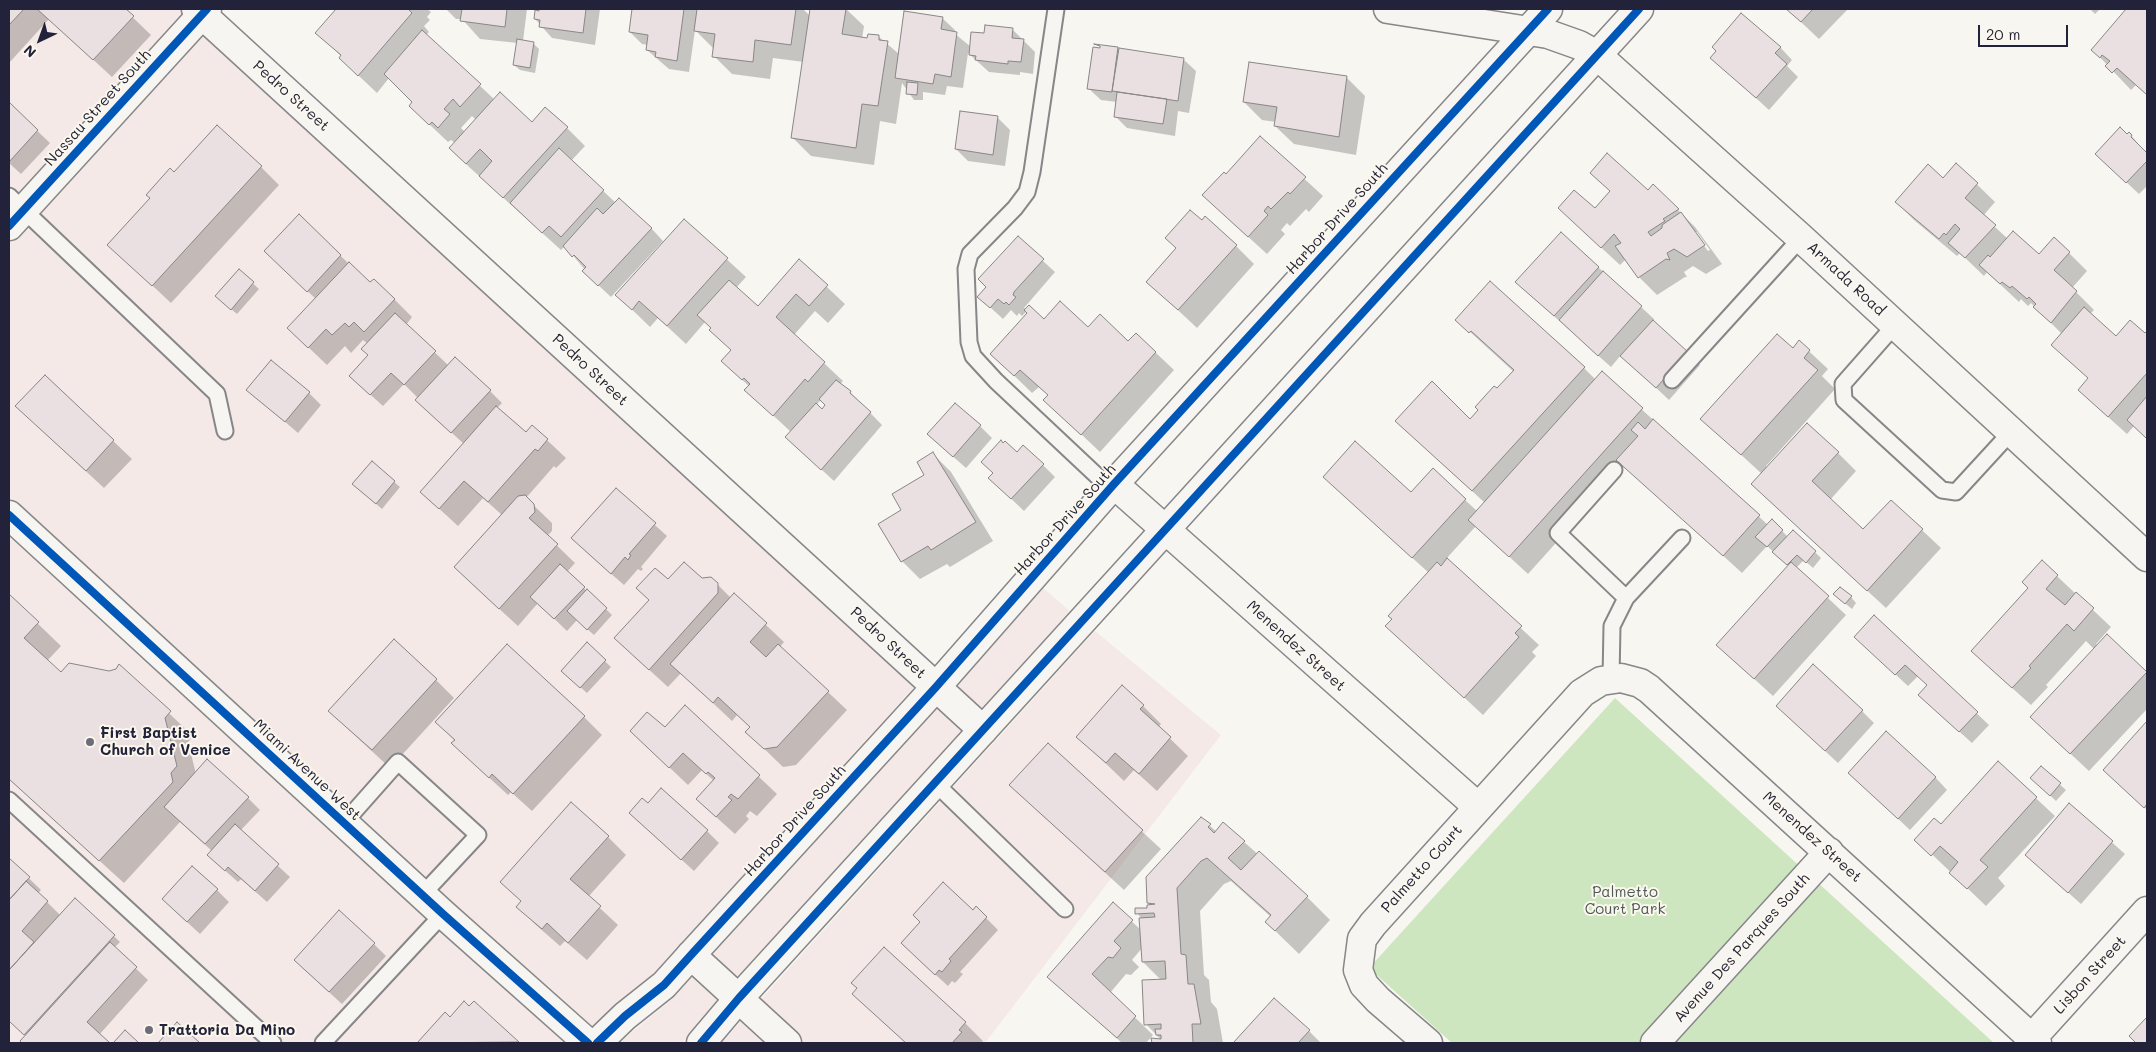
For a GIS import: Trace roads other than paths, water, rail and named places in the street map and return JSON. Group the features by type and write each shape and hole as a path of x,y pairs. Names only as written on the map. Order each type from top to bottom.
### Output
{"street":[{"name":"Armada Road","path":"1388,9 1528,30 1564,38 1597,55 1801,238 2147,557"},
{"name":"Harbor Drive South","path":"597,1043 625,1016 664,985 936,687 1113,486 1548,9"},
{"path":"701,1043 738,998 984,730 1638,9"},
{"name":"Nassau Street South","path":"14,210 202,11"},
{"name":"Pedro Street","path":"202,11 984,730"},
{"name":"Menendez Street","path":"1113,486 1478,807"},
{"name":"Miami Avenue West","path":"9,516 422,895 588,1043"},
{"name":"Menendez Street","path":"1612,679 1631,680 1649,689 2035,1041"},
{"name":"Palmetto Court","path":"1428,1043 1378,1000 1364,985 1358,970 1358,954 1362,939 1373,924 1575,701 1592,686 1612,679"},
{"name":"Avenue Des Parques South","path":"1655,1043 1829,852"},
{"name":"Lisbon Street","path":"2035,1041 2147,911"},
{"path":"691,955 788,1043"}],"lane":[{"path":"1056,9 1032,172 1027,192 1015,208 970,254 966,269 969,342 973,356 996,381 1113,486"},
{"path":"14,210 217,394 225,431"},
{"path":"1672,380 1801,238"},
{"path":"1895,325 1843,384 1844,400 1942,490 1956,492 2012,431"},
{"path":"1614,470 1558,533 1626,598"},
{"path":"1612,679 1612,626 1626,598 1682,538"},
{"path":"344,823 398,762 464,822 478,835 422,895"},
{"path":"935,783 1065,909"},
{"path":"9,800 273,1043"},
{"path":"324,1043 443,914"}],"place":[{"name":"First Baptist Church of Venice","path":"90,742"},
{"name":"Trattoria Da Mino","path":"149,1030"}],"park label":[{"name":"Palmetto Court Park","path":"1625,900"}]}
